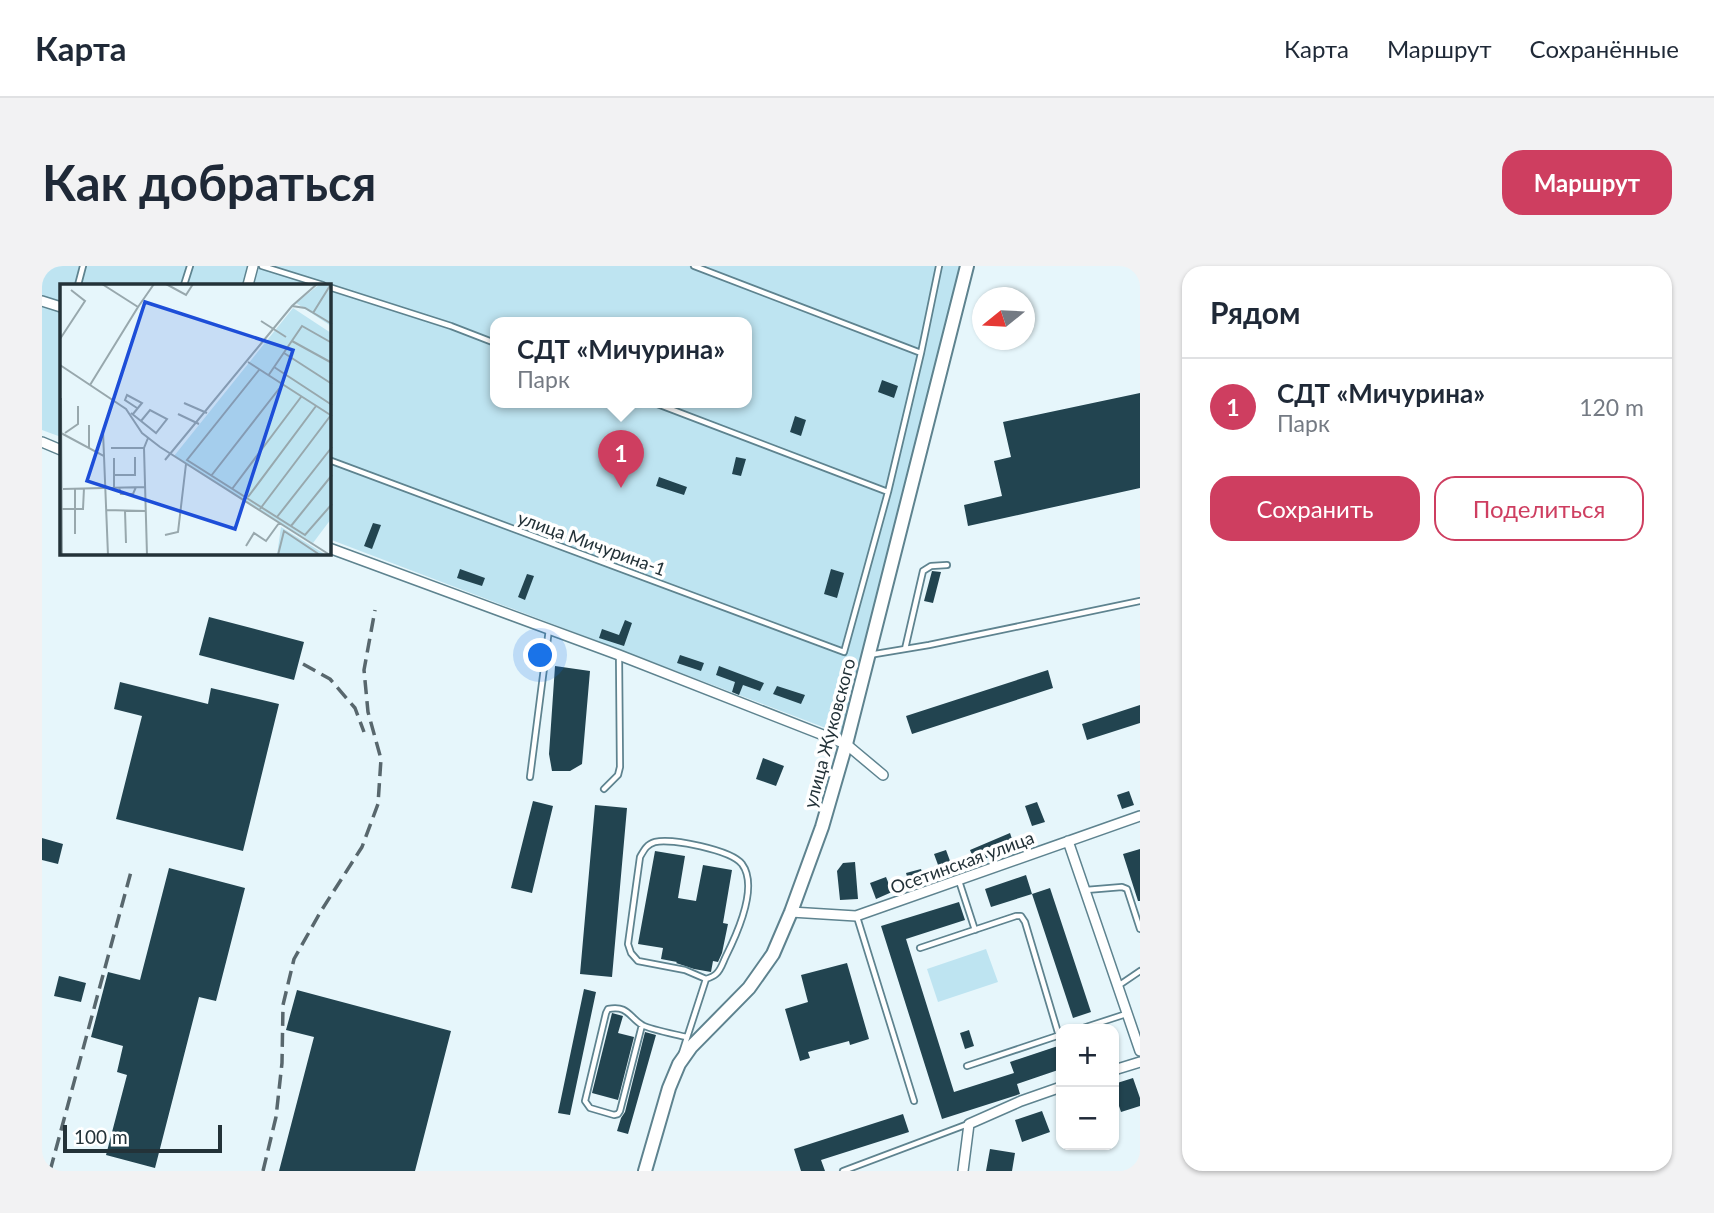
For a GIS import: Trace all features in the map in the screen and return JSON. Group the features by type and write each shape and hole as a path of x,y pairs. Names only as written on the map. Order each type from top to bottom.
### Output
{"main road":[{"name":"улица Жуковского","path":"645,1171 669,1088 679,1064 691,1046 749,988 773,954 822,827 846,744 967,266"}],"street":[{"path":"248,284 253,266"},
{"path":"42,301 60,307"},
{"path":"42,442 60,450"},
{"path":"331,549 619,655 846,744 883,775"},
{"name":"Осетинская улица","path":"791,912 856,916 1140,816"},
{"path":"1068,841 1140,1051"},
{"path":"1119,1068 1140,1062"},
{"path":"962,1171 969,1124 1056,1089"}],"lane":[{"path":"78,284 83,266"},
{"path":"184,284 190,266"},
{"path":"262,266 320,284"},
{"path":"694,266 921,354"},
{"path":"668,408 888,492 939,266"},
{"path":"331,288 490,341"},
{"name":"улица Мичурина-1","path":"331,461 844,652 888,492"},
{"path":"905,649 923,571 930,566 947,565"},
{"path":"869,655 1140,601"},
{"path":"530,777 549,629"},
{"path":"604,789 618,775 620,767 619,655"},
{"path":"679,1064 706,979 718,973 737,933 746,904 748,878 740,861 728,854 692,844 654,842 645,848 640,856 628,944 631,953 638,961 685,970 706,979"},
{"path":"958,880 975,930"},
{"path":"1084,890 1122,887 1127,889 1140,929"},
{"path":"856,916 914,1101"},
{"path":"920,948 1021,916 1056,1024"},
{"path":"1117,986 1140,971"},
{"path":"642,1025 620,1111 614,1115 590,1108 585,1101 608,1009 621,1009 642,1025 686,1037"},
{"path":"1096,1024 1127,1014"},
{"path":"967,1066 1056,1037"},
{"path":"843,1171 969,1124"}],"shaded area":[{"path":"42,266 966,266 863,704 844,735 331,540 331,284 60,284 60,437 42,430"},
{"path":"986,949 998,982 938,1002 927,969"}],"building":[{"path":"882,380 898,386 894,398 878,392"},
{"path":"1140,393 1140,488 968,526 964,505 1002,496 994,461 1011,457 1003,422"},
{"path":"795,416 806,420 801,436 790,432"},
{"path":"736,457 746,459 741,476 732,474"},
{"path":"659,477 687,487 684,495 656,486"},
{"path":"373,523 381,525 372,549 364,546"},
{"path":"460,569 485,578 482,586 457,578"},
{"path":"831,569 844,573 837,598 824,594"},
{"path":"932,571 941,572 933,603 924,601"},
{"path":"527,574 534,576 525,600 518,597"},
{"path":"209,617 304,642 294,680 199,655"},
{"path":"625,620 632,623 624,646 599,638 602,629 619,635"},
{"path":"680,655 704,663 701,671 677,663"},
{"path":"555,666 590,671 582,764 570,771 552,771 549,754"},
{"path":"719,666 764,683 760,691 743,685 739,695 732,692 735,682 716,675"},
{"path":"1048,670 1053,688 912,734 906,716"},
{"path":"120,682 208,704 211,688 279,704 243,851 116,819 142,716 114,709"},
{"path":"777,686 805,695 801,704 773,694"},
{"path":"1140,705 1140,723 1087,740 1082,724"},
{"path":"763,758 784,766 776,786 756,779"},
{"path":"1129,791 1134,805 1122,809 1117,795"},
{"path":"533,801 553,806 532,893 511,888"},
{"path":"1037,802 1045,822 1032,826 1025,806"},
{"path":"595,805 627,808 612,977 580,974"},
{"path":"1010,833 1015,848 975,862 970,850"},
{"path":"42,838 63,844 58,864 42,860"},
{"path":"1140,849 1140,901 1138,901 1123,854"},
{"path":"946,850 953,869 941,873 934,854"},
{"path":"655,851 685,856 678,898 696,901 703,865 732,870 723,923 728,924 722,953 718,962 713,961 711,972 661,959 663,948 638,944"},
{"path":"855,862 858,899 840,900 837,871 843,863"},
{"path":"169,868 245,888 216,1001 199,997 155,1168 106,1155 127,1075 117,1072 123,1046 91,1037 108,972 140,980"},
{"path":"921,869 925,881 910,886 906,873"},
{"path":"1026,875 1032,894 991,907 985,889"},
{"path":"886,877 892,892 876,899 870,883"},
{"path":"1050,888 1091,1012 1073,1018 1032,894"},
{"path":"959,902 965,920 906,939 954,1092 1014,1073 1010,1062 1056,1047 1056,1071 1017,1084 1020,1094 942,1119 881,926"},
{"path":"847,963 869,1039 850,1045 849,1041 808,1052 810,1058 800,1061 785,1009 808,1002 801,975"},
{"path":"59,976 86,983 81,1002 54,996"},
{"path":"584,989 596,992 570,1115 558,1113"},
{"path":"297,990 451,1031 415,1171 279,1171 314,1037 286,1030"},
{"path":"612,1013 623,1016 618,1033 634,1037 618,1100 592,1093"},
{"path":"969,1030 974,1046 965,1049 960,1033"},
{"path":"645,1032 656,1035 628,1134 617,1131 625,1112"},
{"path":"1133,1078 1140,1106 1121,1112 1119,1082"},
{"path":"1042,1111 1050,1132 1022,1142 1015,1120"},
{"path":"903,1114 909,1132 821,1160 825,1171 801,1171 794,1149"},
{"path":"990,1149 1015,1153 1012,1171 986,1171"}],"railway":[{"path":"263,1171 276,1117 282,1063 283,1005 294,959 362,847 378,804 381,759 368,712 364,670 375,610"},
{"path":"303,664 330,679 355,708 364,732"},
{"path":"50,1171 132,868"}],"place":[{"name":"СДТ «Мичурина»","path":"621,488"}]}
